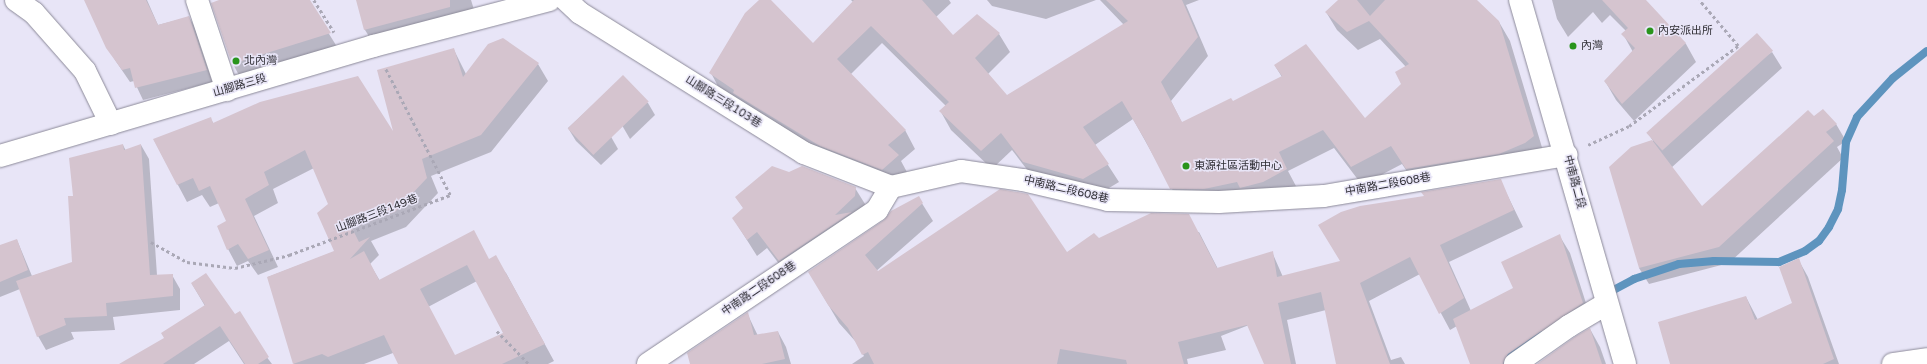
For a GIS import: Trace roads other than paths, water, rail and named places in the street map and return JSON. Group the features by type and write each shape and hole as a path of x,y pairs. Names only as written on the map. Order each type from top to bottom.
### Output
{"main road":[{"path":"16,0 34,13 85,71 111,124"},
{"path":"197,0 227,90"},
{"name":"山腳路三段","path":"0,156 373,46 549,0"},
{"name":"山腳路三段103巷","path":"566,0 580,13 804,153 891,187"},
{"name":"中南路二段","path":"1520,0 1567,155 1606,304 1625,364"},
{"name":"中南路二段608巷","path":"648,364 877,210 891,187 961,171 1023,180 1108,200 1219,202 1324,196 1567,155"},
{"path":"1515,364 1569,326 1606,304"},
{"path":"1893,364 1927,359"}],"waterway":[{"path":"1606,294 1634,279 1679,264 1714,261 1779,262 1805,251 1819,241 1829,227 1838,209 1842,190 1846,142 1857,117 1893,78 1927,51"},
{"path":"1495,364 1539,334"}],"place":[{"name":"內安派出所","path":"1650,31"},
{"name":"內灣","path":"1573,46"},
{"name":"北內灣","path":"236,61"},
{"name":"東源社區活動中心","path":"1186,166"}]}
